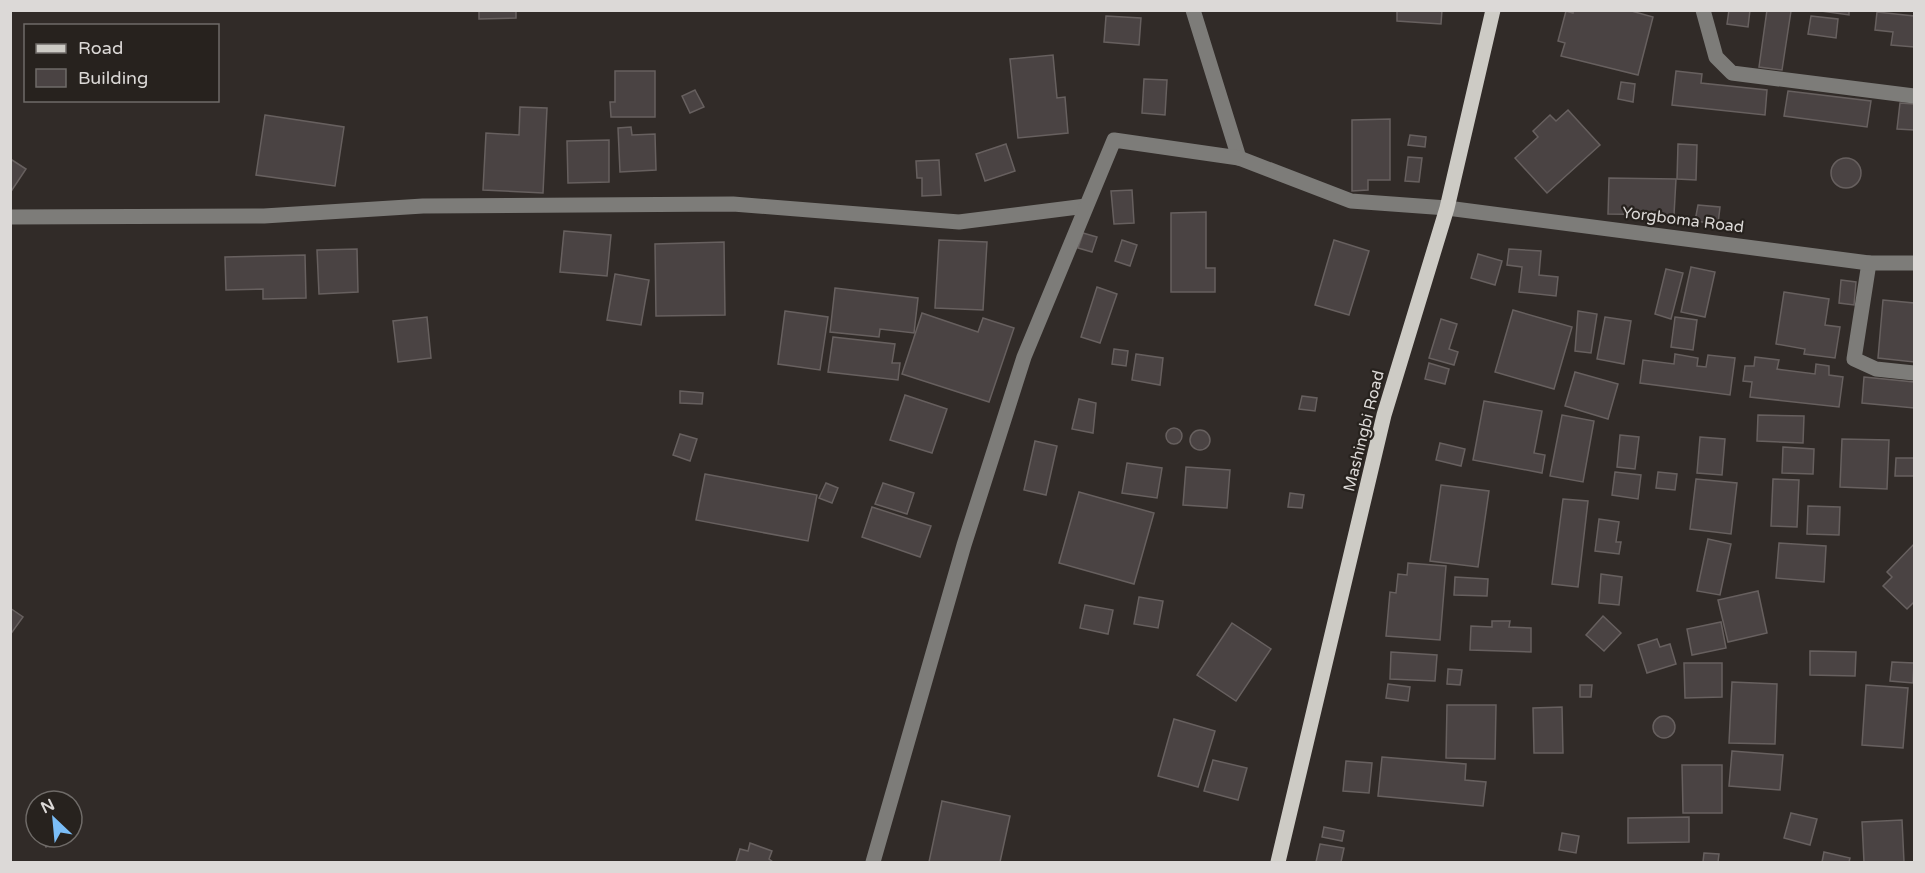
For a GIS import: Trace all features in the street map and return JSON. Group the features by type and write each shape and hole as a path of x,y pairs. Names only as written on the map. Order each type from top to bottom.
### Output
{"main road":[{"name":"Mashingbi Road","path":"1278,862 1384,415 1447,208 1493,10"}],"street":[{"path":"1193,10 1239,158"},
{"path":"1703,10 1716,57 1732,73 1914,96"},
{"name":"Yorgboma Road","path":"1086,206 1114,140 1239,158 1351,201 1447,208 1869,263 1914,263"},
{"path":"10,217 264,216 423,206 733,204 959,222 1086,206 1017,380 964,545 873,862"},
{"path":"1869,263 1854,359 1876,369 1914,373"}],"building":[{"path":"479,10 516,10 516,18 479,19"},
{"path":"1397,10 1442,10 1441,24 1397,21"},
{"path":"1574,10 1628,10 1653,17 1638,75 1561,56 1565,43 1558,41 1566,11 1573,13"},
{"path":"1729,10 1750,10 1748,27 1727,24"},
{"path":"1767,10 1791,11 1782,70 1759,67"},
{"path":"1814,10 1849,10 1849,15"},
{"path":"1877,12 1914,16 1914,47 1891,45 1893,32 1875,30"},
{"path":"1106,16 1141,18 1139,45 1104,42"},
{"path":"1811,16 1838,19 1836,38 1808,34"},
{"path":"1053,55 1057,98 1065,97 1068,133 1018,138 1010,59"},
{"path":"615,71 655,71 655,117 611,117 610,102 615,102"},
{"path":"1676,71 1702,74 1701,83 1767,90 1765,115 1672,105"},
{"path":"1144,79 1167,80 1165,115 1142,113"},
{"path":"1621,82 1635,84 1633,102 1618,99"},
{"path":"695,90 704,107 690,113 682,96"},
{"path":"1788,91 1871,101 1867,127 1784,116"},
{"path":"1900,103 1914,104 1914,130 1897,129"},
{"path":"520,107 547,108 543,193 483,190 486,133 519,135"},
{"path":"1568,110 1600,145 1547,193 1515,158 1538,137 1533,131 1550,115 1556,121"},
{"path":"265,115 344,127 335,186 256,175"},
{"path":"1390,119 1390,180 1368,180 1368,190 1352,191 1352,120"},
{"path":"631,127 632,135 655,134 656,170 620,172 618,128"},
{"path":"1410,135 1426,137 1425,147 1408,145"},
{"path":"609,140 609,182 568,183 567,141"},
{"path":"1006,144 1015,171 985,181 976,154"},
{"path":"1678,144 1697,145 1696,180 1677,179"},
{"path":"1408,157 1422,158 1419,182 1405,181"},
{"path":"1846,158 1852,159 1860,167 1860,179 1852,187 1846,188 1840,187 1832,179 1831,173 1832,167 1840,159"},
{"path":"12,160 26,169 10,193 10,162"},
{"path":"939,160 941,195 922,196 922,178 917,178 916,161"},
{"path":"1609,178 1676,179 1674,215 1608,214"},
{"path":"1132,190 1134,223 1114,224 1111,191"},
{"path":"1698,205 1720,207 1718,224 1695,221"},
{"path":"1206,212 1206,268 1215,268 1215,292 1171,292 1171,213"},
{"path":"564,231 611,235 607,276 560,272"},
{"path":"1083,233 1097,237 1092,252 1078,248"},
{"path":"939,240 987,242 983,310 935,308"},
{"path":"1122,240 1137,245 1130,266 1115,261"},
{"path":"1334,240 1369,251 1349,315 1315,305"},
{"path":"724,242 725,315 656,316 655,244"},
{"path":"357,249 358,292 319,294 317,250"},
{"path":"1509,249 1541,251 1539,275 1558,277 1556,296 1519,292 1522,267 1507,265"},
{"path":"1478,254 1502,261 1495,285 1471,278"},
{"path":"305,255 306,298 263,299 263,289 226,290 225,257"},
{"path":"1691,267 1715,272 1705,317 1681,312"},
{"path":"1666,269 1683,273 1671,319 1655,314"},
{"path":"615,274 649,280 641,325 607,320"},
{"path":"1841,280 1856,282 1854,305 1839,303"},
{"path":"1097,287 1117,294 1100,343 1081,337"},
{"path":"835,288 918,298 914,333 880,329 879,337 830,332"},
{"path":"1784,292 1829,299 1825,325 1840,327 1835,358 1804,354 1805,349 1776,344"},
{"path":"1883,300 1914,303 1914,362 1878,358"},
{"path":"1513,310 1572,327 1554,389 1495,372"},
{"path":"785,311 828,317 820,370 778,364"},
{"path":"1578,311 1597,314 1591,353 1575,351"},
{"path":"922,313 978,332 983,318 1014,328 989,402 902,374"},
{"path":"427,317 431,358 398,362 393,321"},
{"path":"1605,317 1631,321 1624,364 1597,359"},
{"path":"1675,317 1697,320 1693,350 1671,347"},
{"path":"1441,319 1457,324 1449,349 1458,352 1454,365 1429,358"},
{"path":"833,337 895,344 892,363 900,363 898,380 828,372"},
{"path":"1114,349 1128,351 1126,366 1112,364"},
{"path":"1136,354 1163,358 1160,385 1132,380"},
{"path":"1675,354 1698,358 1697,366 1706,367 1708,355 1735,358 1730,395 1640,383 1643,360 1674,364"},
{"path":"1755,357 1779,360 1777,369 1815,374 1816,364 1829,366 1829,375 1843,377 1839,407 1750,397 1752,382 1743,381 1745,366 1754,366"},
{"path":"1429,363 1449,369 1445,384 1425,379"},
{"path":"1575,372 1618,384 1608,419 1565,406"},
{"path":"1864,377 1914,382 1914,408 1862,403"},
{"path":"680,391 703,393 702,404 680,403"},
{"path":"905,395 947,409 932,453 890,440"},
{"path":"1302,396 1317,398 1315,411 1299,409"},
{"path":"1079,399 1096,403 1093,433 1072,429"},
{"path":"1484,401 1542,411 1534,453 1545,455 1542,473 1473,460"},
{"path":"1562,415 1594,421 1583,482 1550,476"},
{"path":"1758,415 1804,416 1803,443 1757,441"},
{"path":"1171,428 1177,428 1182,436 1180,442 1171,444 1166,439 1166,433"},
{"path":"1200,430 1207,433 1210,440 1207,447 1200,450 1193,447 1190,440 1193,433"},
{"path":"680,434 697,439 690,461 673,455"},
{"path":"1620,435 1639,437 1635,469 1617,467"},
{"path":"1700,437 1725,439 1722,475 1697,473"},
{"path":"1842,439 1889,440 1887,489 1840,487"},
{"path":"1035,441 1057,446 1046,495 1024,490"},
{"path":"1440,443 1465,449 1461,466 1436,460"},
{"path":"1783,447 1814,449 1813,474 1782,473"},
{"path":"1896,458 1914,458 1914,476 1895,476"},
{"path":"1127,463 1162,468 1157,498 1122,493"},
{"path":"1186,467 1230,470 1227,508 1183,505"},
{"path":"1615,472 1641,475 1638,499 1612,495"},
{"path":"1658,472 1677,474 1675,490 1656,488"},
{"path":"705,474 817,495 808,541 696,520"},
{"path":"1696,479 1737,483 1731,534 1690,529"},
{"path":"1773,479 1799,480 1797,527 1771,526"},
{"path":"826,483 838,488 832,503 819,498"},
{"path":"883,483 914,493 907,514 875,504"},
{"path":"1441,485 1489,491 1478,567 1430,561"},
{"path":"1079,492 1154,513 1134,584 1059,563"},
{"path":"1290,493 1304,495 1302,508 1288,507"},
{"path":"1563,499 1588,501 1578,587 1552,584"},
{"path":"1808,506 1840,507 1839,535 1807,534"},
{"path":"872,507 931,526 920,557 862,537"},
{"path":"1599,519 1619,522 1616,542 1621,542 1619,554 1595,551"},
{"path":"1708,539 1731,544 1720,595 1697,591"},
{"path":"1779,543 1826,546 1824,582 1776,578"},
{"path":"1914,544 1914,602 1907,609 1883,586 1892,577 1887,572"},
{"path":"1408,563 1446,566 1440,640 1386,636 1390,592 1396,593 1398,574 1407,575"},
{"path":"1601,574 1622,577 1619,605 1599,603"},
{"path":"1455,577 1488,579 1487,596 1454,595"},
{"path":"1758,591 1767,633 1728,642 1718,600"},
{"path":"1139,597 1163,601 1158,628 1134,624"},
{"path":"1085,605 1113,610 1108,634 1080,628"},
{"path":"10,608 23,617 10,635"},
{"path":"1603,616 1621,633 1604,651 1586,635"},
{"path":"1492,621 1510,621 1509,627 1531,628 1531,652 1470,650 1471,626 1492,627"},
{"path":"1721,622 1726,648 1692,655 1687,629"},
{"path":"1232,623 1271,649 1236,701 1197,675"},
{"path":"1657,639 1660,647 1670,644 1676,664 1647,673 1638,645"},
{"path":"1810,651 1856,652 1855,676 1810,675"},
{"path":"1391,652 1437,655 1435,681 1390,679"},
{"path":"1892,662 1914,663 1913,683 1890,681"},
{"path":"1684,663 1722,663 1722,697 1685,698"},
{"path":"1448,669 1462,670 1460,685 1447,684"},
{"path":"1732,682 1777,684 1775,744 1729,743"},
{"path":"1388,684 1410,687 1408,701 1386,698"},
{"path":"1580,685 1592,685 1591,697 1580,697"},
{"path":"1866,685 1908,688 1903,748 1862,745"},
{"path":"1447,705 1496,705 1495,759 1446,758"},
{"path":"1562,707 1563,753 1534,753 1533,708"},
{"path":"1664,716 1674,723 1675,727 1668,737 1664,738 1654,731 1653,727 1660,717"},
{"path":"1174,719 1215,731 1198,787 1158,776"},
{"path":"1732,751 1783,755 1780,790 1729,786"},
{"path":"1382,757 1466,764 1465,780 1486,782 1483,806 1378,796"},
{"path":"1213,760 1247,768 1238,800 1204,791"},
{"path":"1346,761 1372,763 1369,793 1343,791"},
{"path":"1682,765 1722,765 1722,813 1683,813"},
{"path":"942,801 1010,816 1000,862 929,862"},
{"path":"1791,813 1817,819 1810,845 1784,838"},
{"path":"1689,817 1689,842 1628,843 1628,818"},
{"path":"1902,820 1904,862 1864,862 1862,822"},
{"path":"1324,827 1344,831 1342,841 1322,837"},
{"path":"1562,833 1579,836 1576,853 1559,850"},
{"path":"750,843 772,851 769,859 773,862 736,862 740,849 748,851"},
{"path":"1320,844 1344,848 1341,862 1316,862"},
{"path":"1824,852 1850,858 1849,862 1822,862"},
{"path":"1704,853 1719,854 1718,862 1703,862"}]}
